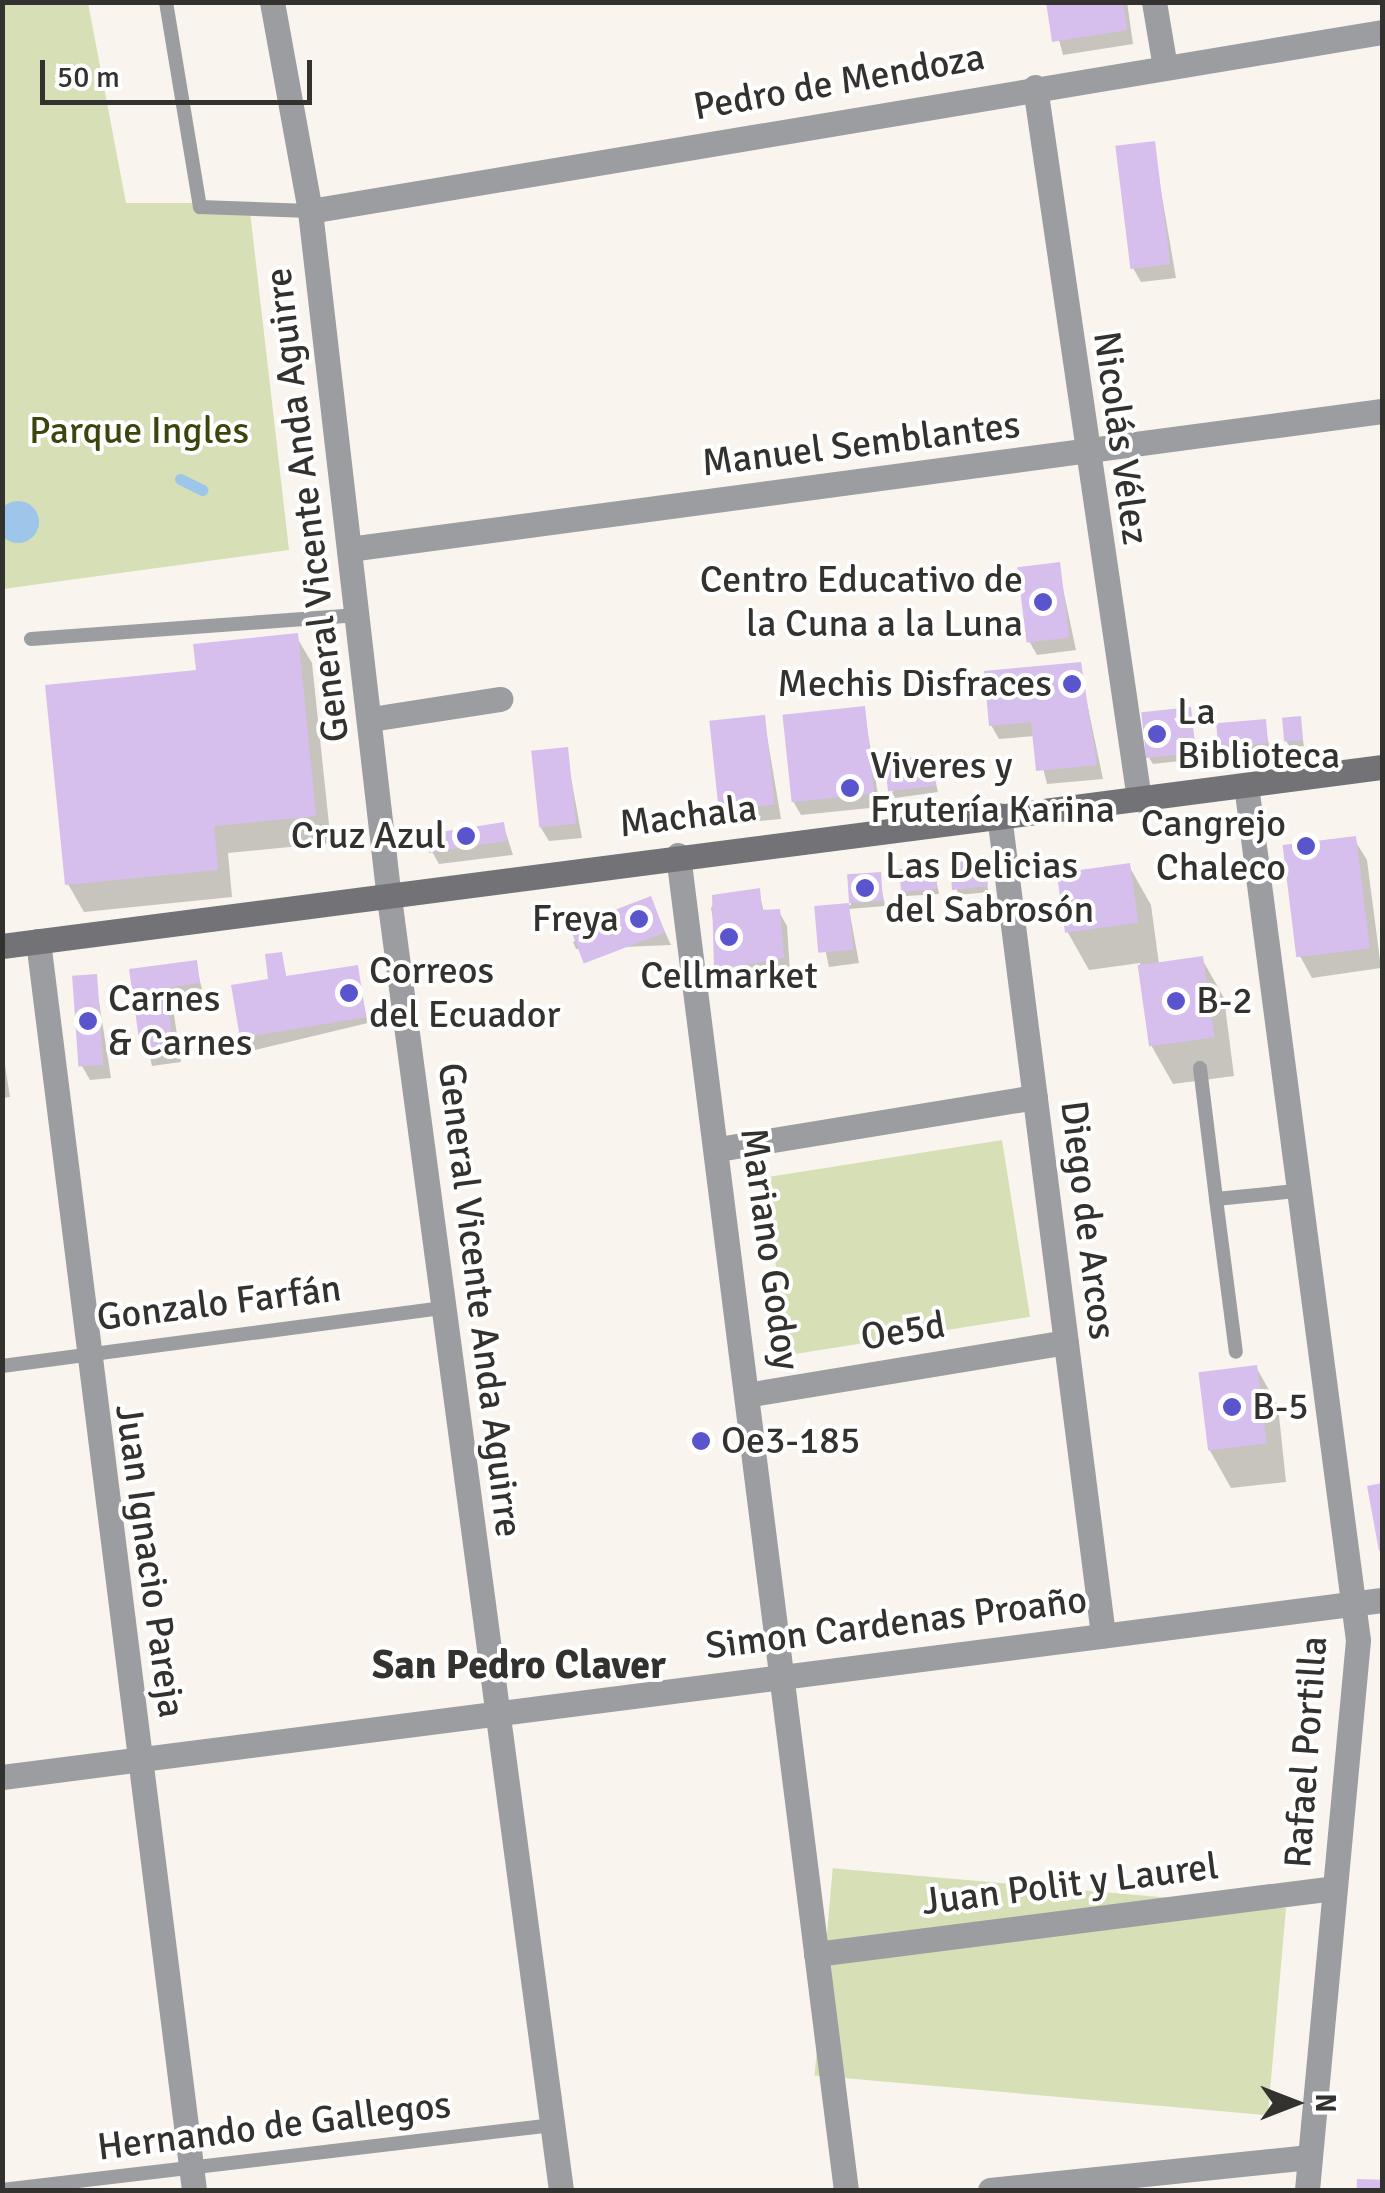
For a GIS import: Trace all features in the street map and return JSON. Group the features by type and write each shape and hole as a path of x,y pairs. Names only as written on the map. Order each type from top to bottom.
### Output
{"main road":[{"name":"Machala","path":"2,946 388,890 1382,766"}],"street":[{"name":"General Vicente Anda Aguirre","path":"272,2 310,212 372,720 388,890 561,2190"},
{"path":"1154,2 1166,67"},
{"name":"Pedro de Mendoza","path":"310,212 1035,87 1382,32"},
{"name":"Nicolás Vélez","path":"1035,87 1084,453 1139,799"},
{"name":"Manuel Semblantes","path":"349,549 1382,411"},
{"path":"372,720 500,699"},
{"name":"Rafael Portilla","path":"1246,784 1296,1191 1358,1640 1307,2190"},
{"name":"Diego de Arcos","path":"998,815 1102,1635"},
{"name":"Mariano Godoy","path":"678,855 752,1394 780,1676 846,2190"},
{"name":"Juan Ignacio Pareja","path":"38,942 84,1353 193,2182"},
{"path":"718,1149 1035,1097"},
{"name":"Oe5d","path":"752,1394 1066,1342"},
{"name":"Simon Cardenas Proaño","path":"2,1777 1382,1600"},
{"name":"Juan Polit y Laurel","path":"816,1954 1334,1888"},
{"path":"990,2190 1308,2157"}],"lane":[{"path":"166,2 200,207 310,212"},
{"path":"31,638 358,615"},
{"path":"1200,1068 1236,1352"},
{"path":"1216,1199 1296,1191"},
{"name":"Gonzalo Farfán","path":"2,1366 443,1308"},
{"name":"Hernando de Gallegos","path":"2,2190 193,2182 553,2124"}],"green space":[{"name":"Parque Ingles","path":"2,3 88,3 126,203 249,203 289,550 3,589"},
{"path":"1002,1140 1030,1317 790,1355 762,1178"},
{"path":"833,1868 1286,1908 1268,2115 815,2076"}],"water":[{"path":"18,501 33,507 39,522 33,537 18,543 3,537 -3,522 3,507"}],"building":[{"path":"1046,2 1123,2 1127,30 1052,42"},
{"path":"1155,141 1170,264 1130,269 1115,146"},
{"name":"Centro Educativo de la Cuna a la Luna","path":"1060,562 1069,637 1027,643 1017,567"},
{"path":"298,633 316,816 214,826 218,870 65,885 45,685 196,670 193,644"},
{"path":"1081,662 1097,765 1036,771 1031,722 989,726 984,671"},
{"path":"865,706 874,794 792,802 782,715"},
{"path":"1191,707 1196,753 1146,758 1141,712"},
{"path":"765,715 774,805 719,810 709,721"},
{"path":"1301,716 1303,740 1284,742 1282,718"},
{"path":"1266,719 1268,743 1218,747 1216,723"},
{"path":"568,747 576,824 539,827 531,751"},
{"path":"932,755 936,786 888,792 884,761"},
{"name":"Cruz Azul","path":"504,822 507,841 429,853 426,834"},
{"path":"1356,836 1370,948 1296,957 1283,845"},
{"path":"974,861 986,868 988,886 952,890 950,862"},
{"path":"1130,863 1138,922 1065,933 1057,873"},
{"path":"935,866 937,889 901,892 899,869"},
{"name":"Las Delicias del Sabrosón","path":"881,872 883,901 849,903 847,874"},
{"path":"760,888 762,910 780,909 784,958 714,970 712,895"},
{"path":"651,896 665,932 584,964 570,927"},
{"path":"849,903 853,950 818,953 814,906"},
{"path":"282,952 286,976 358,965 366,1017 240,1038 231,985 268,979 265,954"},
{"name":"B-2","path":"1203,956 1214,1037 1149,1046 1138,965"},
{"path":"197,960 200,983 165,988 174,1048 141,1053 129,969"},
{"name":"Carnes & Carnes","path":"97,974 103,1065 78,1067 72,976"},
{"name":"B-5","path":"1257,1365 1267,1443 1208,1451 1198,1372"},
{"path":"1382,1483 1382,1550 1379,1551 1367,1486"},
{"path":"1357,2179 1382,2180 1382,2190 1357,2190"}],"waterway":[{"path":"180,479 203,490"}],"place":[{"name":"Centro Educativo de la Cuna a la Luna","path":"1043,602"},
{"name":"Mechis Disfraces","path":"1072,684"},
{"name":"La Biblioteca","path":"1157,734"},
{"name":"Viveres y Frutería Karina","path":"850,788"},
{"name":"Cruz Azul","path":"466,836"},
{"name":"Cangrejo Chaleco","path":"1306,846"},
{"name":"Las Delicias del Sabrosón","path":"865,888"},
{"name":"Freya","path":"639,919"},
{"name":"Cellmarket","path":"729,937"},
{"name":"Correos del Ecuador","path":"349,993"},
{"name":"B-2","path":"1176,1001"},
{"name":"Carnes & Carnes","path":"88,1021"},
{"name":"B-5","path":"1232,1407"},
{"name":"Oe3-185","path":"701,1441"}],"district":[{"name":"San Pedro Claver","path":"519,1665"}]}
